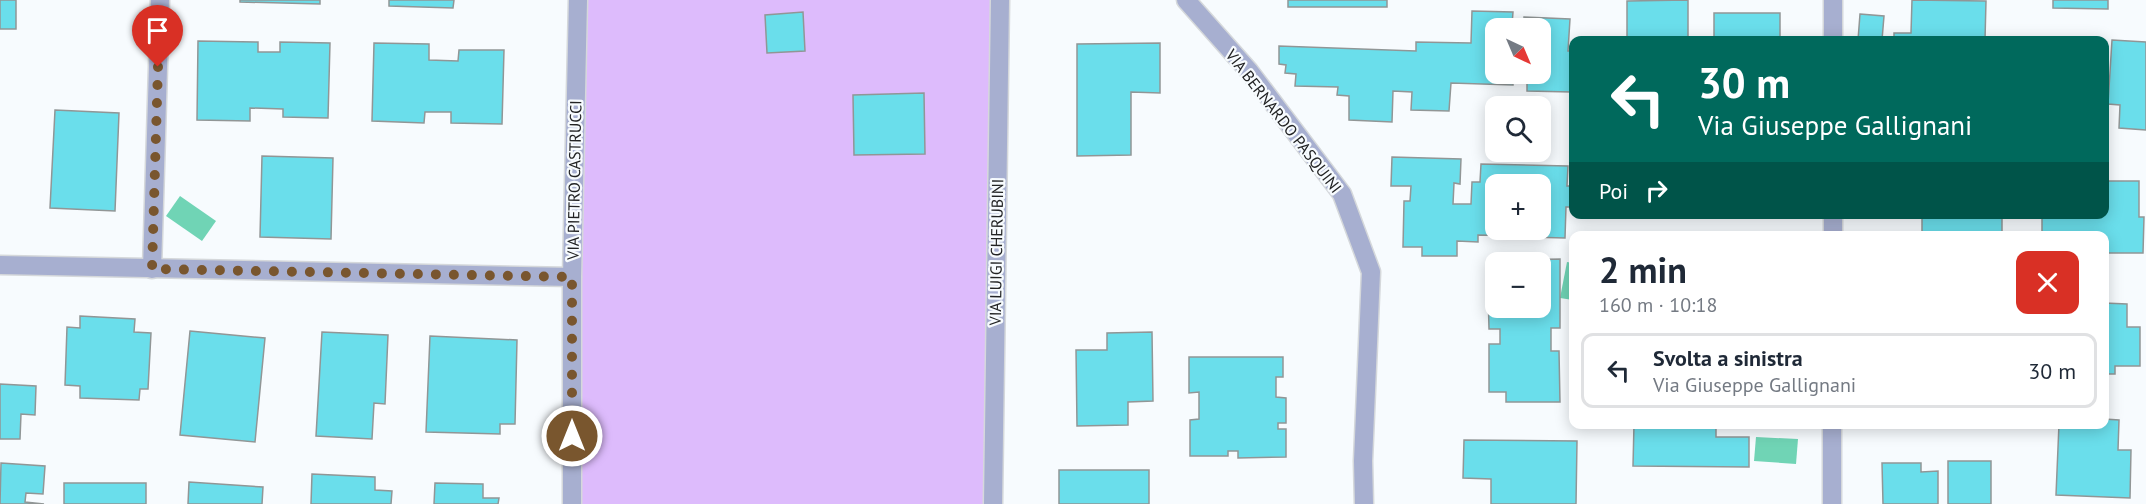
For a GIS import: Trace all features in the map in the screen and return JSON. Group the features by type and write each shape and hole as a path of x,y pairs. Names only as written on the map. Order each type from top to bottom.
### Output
{"street":[{"path":"152,269 160,0"},
{"name":"VIA PIETRO CASTRUCCI","path":"572,504 572,277 578,0"},
{"name":"VIA LUIGI CHERUBINI","path":"993,504 1000,0"},
{"name":"VIA BERNARDO PASQUINI","path":"1186,0 1248,71 1342,194 1371,272 1363,461 1364,504"},
{"path":"1833,0 1833,36"},
{"path":"0,265 572,277"},
{"path":"1832,429 1832,504"}],"shaded area":[{"path":"578,0 1000,0 993,504 573,504"},
{"path":"180,196 216,221 202,241 166,216"},
{"path":"1567,262 1569,262 1569,299 1560,298"},
{"path":"1756,437 1798,439 1796,464 1754,461"}],"building":[{"path":"0,0 16,0 16,29 0,29"},
{"path":"240,0 320,0 320,4 240,2"},
{"path":"389,0 454,0 453,8 389,6"},
{"path":"1288,0 1387,0 1387,7 1288,7"},
{"path":"1688,0 1688,36 1627,36 1627,1"},
{"path":"1912,0 1986,1 1985,36 1894,36 1894,33 1911,33"},
{"path":"2053,0 2108,0 2108,9 2053,8"},
{"path":"1472,11 1513,12 1513,18 1485,18 1485,84 1513,85 1451,83 1449,111 1411,110 1412,92 1393,91 1392,122 1349,120 1349,96 1337,95 1338,87 1295,86 1296,74 1285,73 1286,65 1279,64 1279,46 1416,51 1416,42 1471,43"},
{"path":"803,12 805,51 767,53 765,15"},
{"path":"1714,13 1780,13 1780,36 1714,36"},
{"path":"1860,14 1884,16 1882,36 1858,36"},
{"path":"1551,18 1570,19 1569,92 1527,91 1527,84 1551,84"},
{"path":"2112,40 2146,42 2146,130 2119,128 2120,105 2109,104"},
{"path":"198,41 258,42 258,52 280,52 280,42 330,43 328,118 283,117 283,109 250,108 250,121 197,120"},
{"path":"374,43 429,44 429,60 458,61 459,50 504,50 502,124 451,123 451,112 425,112 424,123 372,121"},
{"path":"1160,43 1160,93 1131,92 1131,155 1077,156 1077,44"},
{"path":"924,93 925,154 854,155 853,95"},
{"path":"55,110 119,113 115,211 50,208"},
{"path":"262,156 333,158 331,239 260,237"},
{"path":"1392,157 1461,159 1460,184 1454,183 1453,204 1471,204 1472,182 1480,182 1481,164 1568,166 1569,207 1566,207 1565,238 1551,238 1551,174 1485,174 1485,235 1478,235 1478,242 1457,241 1457,256 1422,256 1422,247 1403,247 1404,201 1410,201 1411,186 1391,186"},
{"path":"2109,181 2139,181 2139,217 2144,217 2143,253 2109,253 2109,231 2042,231 2042,219 2109,219"},
{"path":"1922,219 2002,219 2002,231 1922,231"},
{"path":"1551,259 1560,259 1560,328 1551,328 1551,351 1559,351 1560,402 1506,402 1506,392 1489,392 1489,344 1500,344 1500,329 1489,329 1489,318 1551,318"},
{"path":"2109,303 2127,304 2127,327 2140,327 2140,366 2115,366 2115,374 2109,374"},
{"path":"80,316 135,319 134,332 151,333 148,389 140,389 139,400 80,398 80,386 65,385 67,327 80,328"},
{"path":"190,331 265,338 255,442 180,435"},
{"path":"322,332 388,335 385,404 374,403 372,439 316,436"},
{"path":"1152,332 1153,401 1128,402 1128,425 1077,426 1076,350 1107,350 1107,333"},
{"path":"430,336 517,340 515,424 500,424 500,434 426,432"},
{"path":"1189,357 1283,357 1283,377 1276,377 1276,397 1286,398 1286,423 1278,423 1278,429 1286,429 1286,457 1238,458 1238,451 1228,451 1228,456 1190,456 1190,420 1199,419 1199,392 1189,393"},
{"path":"0,384 36,386 35,415 21,414 20,439 0,439"},
{"path":"2109,419 2119,420 2118,450 2131,450 2130,498 2056,495 2059,429 2109,429"},
{"path":"1634,429 1716,429 1716,437 1749,437 1749,467 1633,466"},
{"path":"1464,440 1577,441 1576,504 1491,504 1491,479 1463,478"},
{"path":"1948,461 1991,461 1991,504 1948,504"},
{"path":"1,463 45,466 43,494 26,493 25,502 44,504 0,504"},
{"path":"1882,463 1921,463 1921,472 1938,471 1938,504 1883,504"},
{"path":"1059,470 1149,470 1149,504 1059,504"},
{"path":"312,474 375,477 375,490 392,491 391,504 311,504"},
{"path":"189,482 263,487 262,504 188,504"},
{"path":"64,483 146,483 146,504 64,504"},
{"path":"435,483 483,484 483,498 499,498 498,504 434,504"}],"route":[{"path":"158,67 152,269 572,277 572,436"}]}
